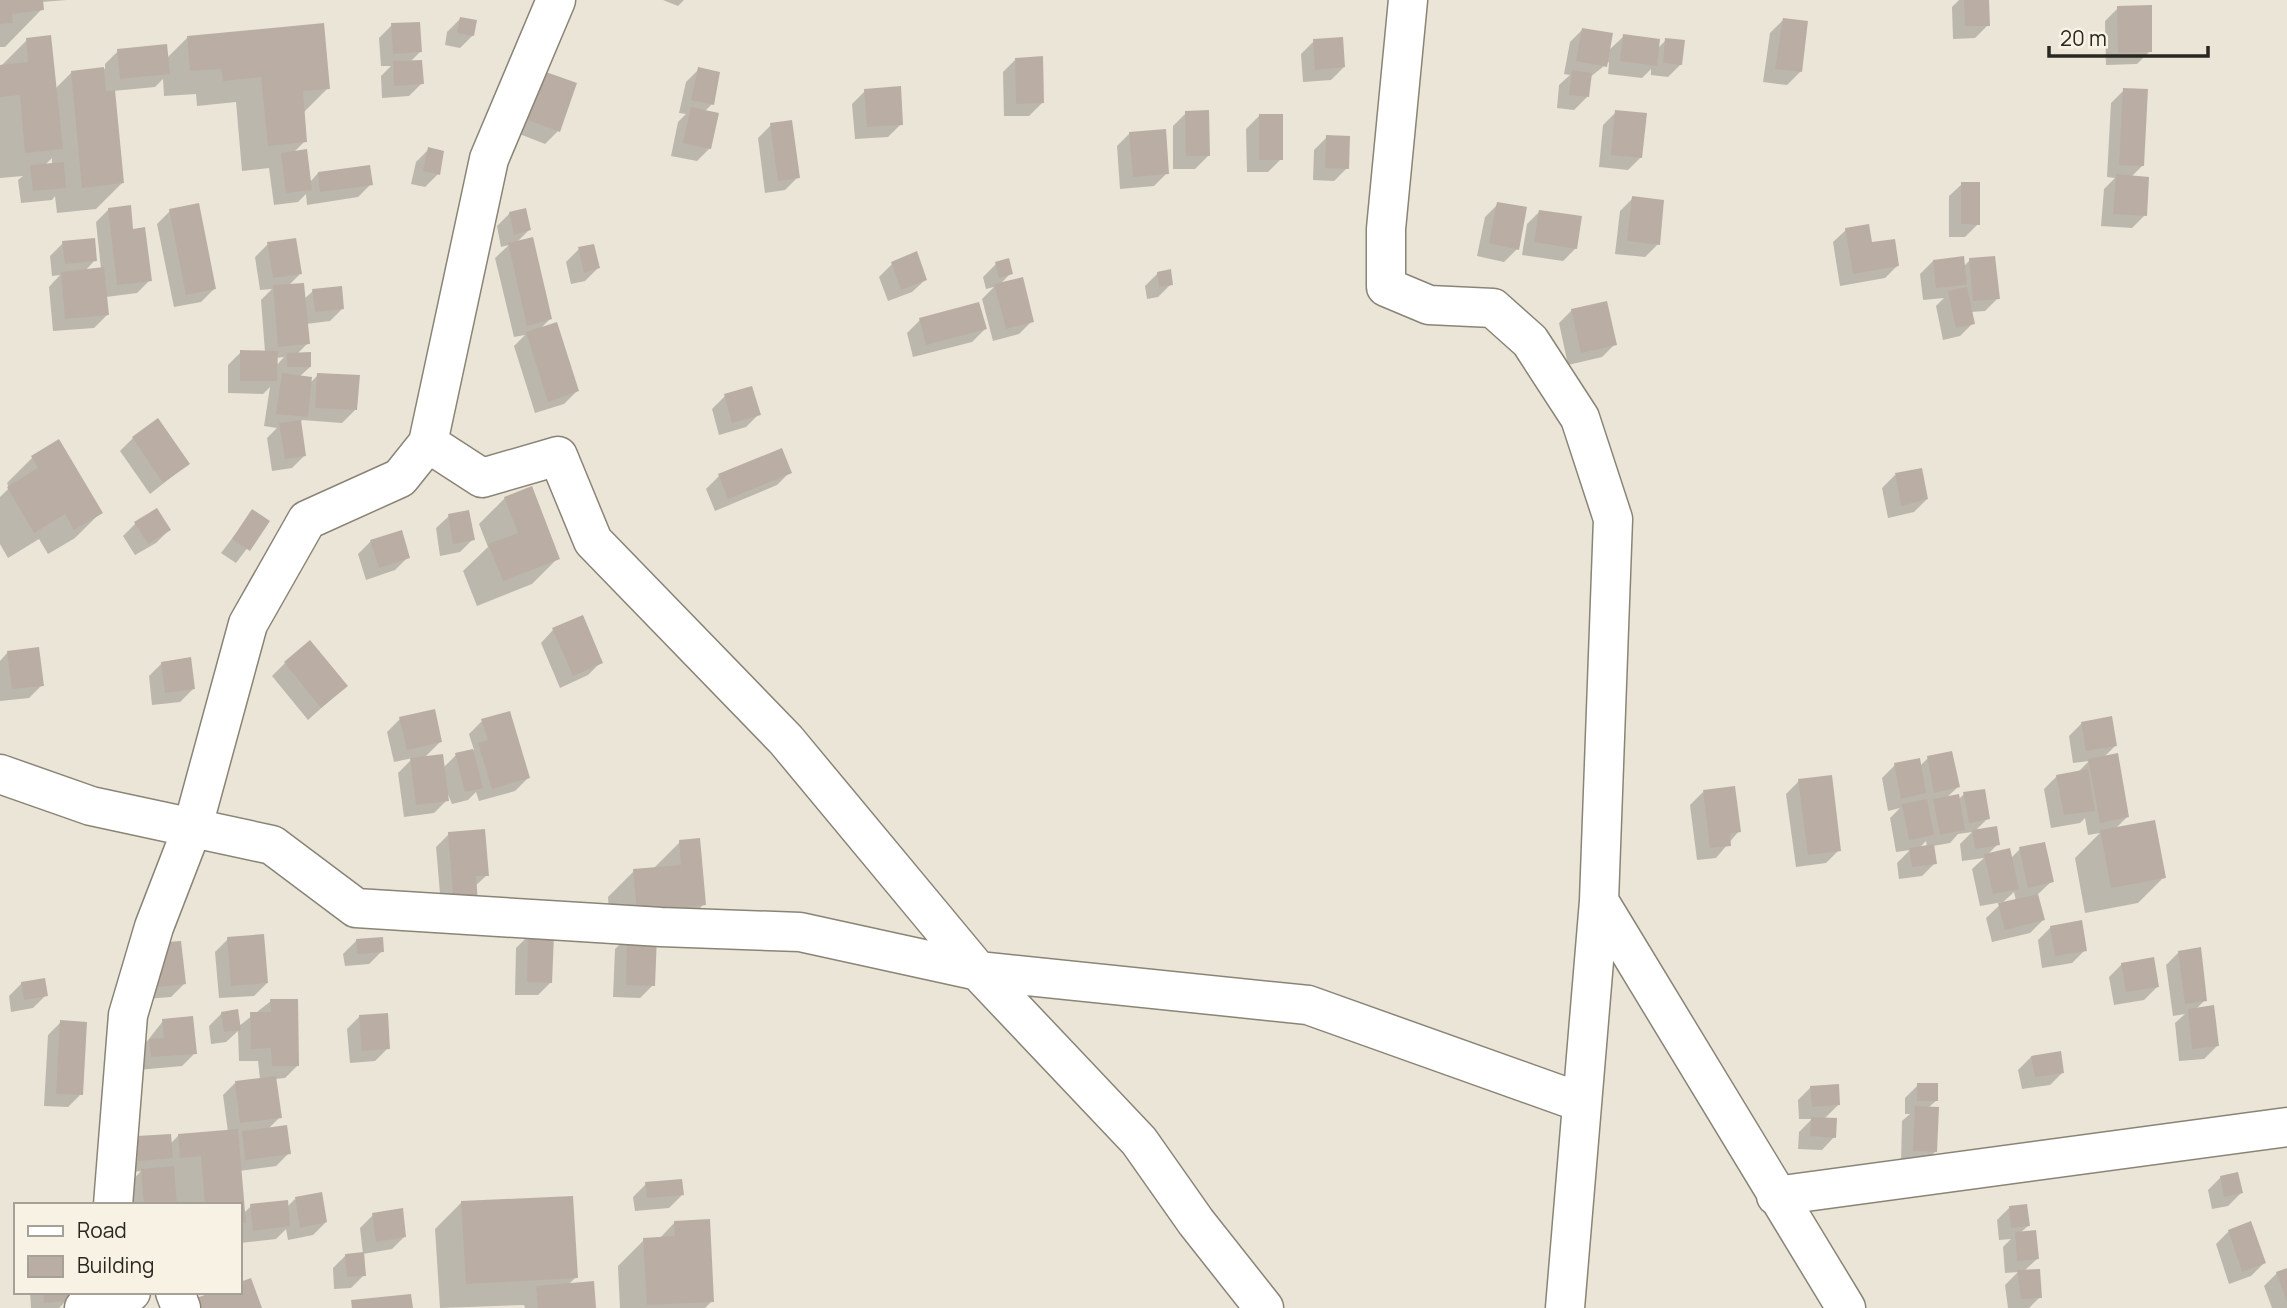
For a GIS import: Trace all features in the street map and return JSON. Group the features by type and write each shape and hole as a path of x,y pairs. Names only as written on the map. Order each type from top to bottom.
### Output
{"street":[{"path":"113,1203 128,1015 154,927 193,826 248,624 307,520 400,478 428,443 489,159 556,0"},
{"path":"1408,0 1386,229 1386,286 1429,305 1493,307 1530,341 1580,418 1613,519 1599,901 1580,1102 1565,1308"},
{"path":"428,443 482,478 558,456 593,541 786,740 978,971 1139,1141 1196,1222 1264,1308"},
{"path":"0,775 91,806 272,845 356,908 661,927 800,932 978,971 1308,1005 1580,1102"},
{"path":"1599,901 1846,1308"},
{"path":"1776,1196 2287,1127"},
{"path":"83,1308 123,1294"}],"building":[{"path":"0,0 43,0 44,10 12,14 13,23 0,24"},
{"path":"1964,0 1989,0 1990,26 1965,26"},
{"path":"2152,5 2152,52 2118,53 2117,6"},
{"path":"460,17 477,20 474,36 457,33"},
{"path":"1783,18 1808,21 1802,72 1775,69"},
{"path":"420,22 422,52 393,54 391,23"},
{"path":"324,23 330,89 303,91 307,142 268,146 261,77 223,81 221,69 190,71 187,36"},
{"path":"1582,28 1613,33 1607,67 1576,61"},
{"path":"1623,34 1660,39 1657,66 1620,61"},
{"path":"51,35 63,149 25,153 20,95 0,97 0,65 28,62 26,38"},
{"path":"1343,37 1345,67 1315,70 1313,39"},
{"path":"1665,38 1685,40 1682,65 1663,63"},
{"path":"167,44 170,74 120,79 117,49"},
{"path":"1043,56 1044,103 1016,104 1015,58"},
{"path":"422,60 424,84 394,86 393,61"},
{"path":"104,67 106,91 115,90 124,183 82,188 71,71"},
{"path":"698,67 720,72 714,105 691,100"},
{"path":"1572,70 1592,73 1589,97 1569,95"},
{"path":"546,72 577,83 560,132 528,120"},
{"path":"901,86 903,125 867,127 864,89"},
{"path":"2123,88 2148,89 2144,166 2119,165"},
{"path":"691,107 719,113 711,149 683,143"},
{"path":"1209,110 1210,156 1186,156 1185,111"},
{"path":"1615,110 1647,113 1642,158 1611,155"},
{"path":"1259,114 1283,114 1283,160 1259,160"},
{"path":"792,120 800,178 778,181 770,123"},
{"path":"1166,129 1169,174 1133,177 1129,132"},
{"path":"1326,135 1350,136 1349,169 1325,168"},
{"path":"428,147 444,151 440,175 423,171"},
{"path":"307,149 312,190 286,193 281,153"},
{"path":"64,162 66,188 33,191 30,165"},
{"path":"370,165 373,185 320,192 318,172"},
{"path":"2116,174 2149,177 2147,216 2113,214"},
{"path":"1961,182 1980,182 1980,225 1961,224"},
{"path":"1632,196 1664,200 1660,245 1627,241"},
{"path":"1497,202 1527,207 1519,250 1489,243"},
{"path":"199,203 216,289 186,295 169,209"},
{"path":"131,205 133,229 145,227 152,281 117,285 108,208"},
{"path":"526,208 531,230 514,235 509,212"},
{"path":"1539,210 1582,216 1577,249 1534,242"},
{"path":"1869,224 1872,242 1895,239 1899,266 1853,274 1845,228"},
{"path":"533,237 552,319 527,326 508,243"},
{"path":"95,238 97,261 65,264 62,241"},
{"path":"296,238 302,274 273,278 267,242"},
{"path":"594,244 600,268 584,273 578,247"},
{"path":"917,251 927,280 901,290 891,262"},
{"path":"1964,256 1967,285 1936,288 1933,260"},
{"path":"1995,256 2000,299 1973,301 1969,258"},
{"path":"1009,258 1013,274 999,278 995,262"},
{"path":"104,267 109,315 65,319 61,272"},
{"path":"1171,269 1173,285 1159,287 1157,272"},
{"path":"1023,277 1034,322 1006,329 994,284"},
{"path":"304,283 310,344 278,347 273,285"},
{"path":"342,286 344,309 315,312 312,289"},
{"path":"1967,287 1975,324 1956,328 1948,291"},
{"path":"1607,301 1617,345 1581,353 1571,309"},
{"path":"979,302 987,329 926,345 919,318"},
{"path":"557,322 579,391 548,402 526,332"},
{"path":"240,350 278,351 277,381 240,381"},
{"path":"311,352 311,367 287,367 287,353"},
{"path":"282,373 312,377 308,417 276,414"},
{"path":"317,373 360,375 357,410 315,408"},
{"path":"752,386 761,415 732,423 724,394"},
{"path":"158,418 190,464 163,483 132,437"},
{"path":"301,420 306,456 285,459 279,423"},
{"path":"59,439 103,513 74,530 65,514 34,533 7,487 38,468 31,456"},
{"path":"782,448 792,473 728,499 718,474"},
{"path":"1922,468 1928,499 1901,506 1895,473"},
{"path":"532,486 560,559 503,581 488,544 518,533 504,497"},
{"path":"157,508 171,530 148,544 134,522"},
{"path":"252,509 270,521 250,551 232,539"},
{"path":"469,510 475,540 453,544 448,514"},
{"path":"402,530 410,558 379,568 370,540"},
{"path":"583,615 603,663 573,676 552,628"},
{"path":"310,640 348,686 321,708 284,662"},
{"path":"39,647 44,686 12,689 7,651"},
{"path":"191,657 195,689 165,693 161,662"},
{"path":"435,709 442,742 407,750 399,717"},
{"path":"510,711 530,778 492,789 478,743 488,740 481,719"},
{"path":"2112,716 2117,746 2086,751 2081,722"},
{"path":"473,749 483,788 465,792 455,753"},
{"path":"1952,751 1960,787 1934,793 1927,756"},
{"path":"2118,753 2129,817 2100,823 2088,759"},
{"path":"443,754 449,801 416,805 410,758"},
{"path":"1920,758 1926,793 1901,799 1894,763"},
{"path":"2088,769 2095,811 2064,815 2056,775"},
{"path":"1832,775 1841,851 1808,855 1798,779"},
{"path":"1735,786 1741,832 1730,834 1731,846 1710,848 1703,790"},
{"path":"1985,789 1990,819 1969,823 1963,792"},
{"path":"1959,794 1965,830 1940,835 1933,799"},
{"path":"1927,799 1934,835 1909,840 1902,804"},
{"path":"2155,820 2166,878 2111,888 2100,830"},
{"path":"1997,826 2000,845 1975,849 1972,830"},
{"path":"485,829 489,876 476,876 478,903 454,905 448,832"},
{"path":"700,838 706,905 637,912 633,869 681,865 679,840"},
{"path":"2045,842 2054,882 2028,888 2019,847"},
{"path":"1934,844 1937,864 1912,867 1909,848"},
{"path":"2010,848 2019,889 1993,894 1984,854"},
{"path":"2038,894 2045,920 2005,930 1998,903"},
{"path":"2082,920 2087,951 2055,956 2050,926"},
{"path":"528,933 554,934 552,983 527,982"},
{"path":"264,934 268,983 231,986 227,937"},
{"path":"627,934 657,936 655,986 626,985"},
{"path":"383,937 384,952 357,954 356,939"},
{"path":"181,941 186,984 158,987 154,943"},
{"path":"2201,947 2207,1001 2185,1004 2178,951"},
{"path":"2154,957 2159,987 2126,992 2121,963"},
{"path":"45,978 48,996 24,1000 21,982"},
{"path":"270,999 298,999 299,1066 272,1066 271,1048 251,1049 250,1012 271,1012"},
{"path":"2214,1005 2219,1046 2192,1049 2188,1009"},
{"path":"238,1009 241,1030 224,1032 221,1012"},
{"path":"388,1013 390,1049 362,1051 359,1015"},
{"path":"193,1016 197,1054 151,1057 149,1039 164,1038 162,1019"},
{"path":"60,1020 87,1022 83,1095 56,1094"},
{"path":"2061,1051 2064,1073 2035,1077 2031,1056"},
{"path":"276,1076 282,1118 240,1123 235,1081"},
{"path":"1917,1083 1938,1083 1938,1101 1917,1101"},
{"path":"1839,1084 1840,1105 1812,1107 1810,1086"},
{"path":"1915,1106 1939,1107 1937,1152 1913,1151"},
{"path":"1811,1117 1837,1118 1836,1138 1810,1136"},
{"path":"287,1125 291,1154 245,1160 242,1131"},
{"path":"238,1129 246,1223 242,1224 242,1203 205,1203 201,1156 180,1158 178,1134"},
{"path":"171,1134 173,1158 138,1161 137,1136"},
{"path":"174,1166 177,1203 144,1203 141,1169"},
{"path":"2238,1172 2243,1193 2224,1197 2220,1176"},
{"path":"682,1179 684,1195 647,1198 645,1182"},
{"path":"322,1192 327,1222 300,1228 295,1197"},
{"path":"573,1196 578,1278 466,1284 461,1201"},
{"path":"288,1200 290,1226 253,1231 250,1204"},
{"path":"2027,1204 2030,1226 2011,1228 2009,1206"},
{"path":"403,1208 406,1237 376,1242 372,1213"},
{"path":"710,1219 714,1302 647,1305 643,1238 675,1236 674,1221"},
{"path":"2251,1221 2266,1263 2242,1272 2228,1230"},
{"path":"2036,1230 2039,1259 2017,1261 2015,1232"},
{"path":"364,1252 366,1276 347,1277 345,1254"},
{"path":"2287,1268 2287,1302 2276,1272"},
{"path":"2040,1269 2042,1298 2021,1299 2017,1270"},
{"path":"251,1278 262,1308 193,1308 191,1300 208,1294 242,1294 242,1281"},
{"path":"594,1281 596,1308 538,1308 536,1286"},
{"path":"43,1294 68,1294 69,1301 44,1303"},
{"path":"411,1294 413,1308 352,1308 351,1300"}]}
